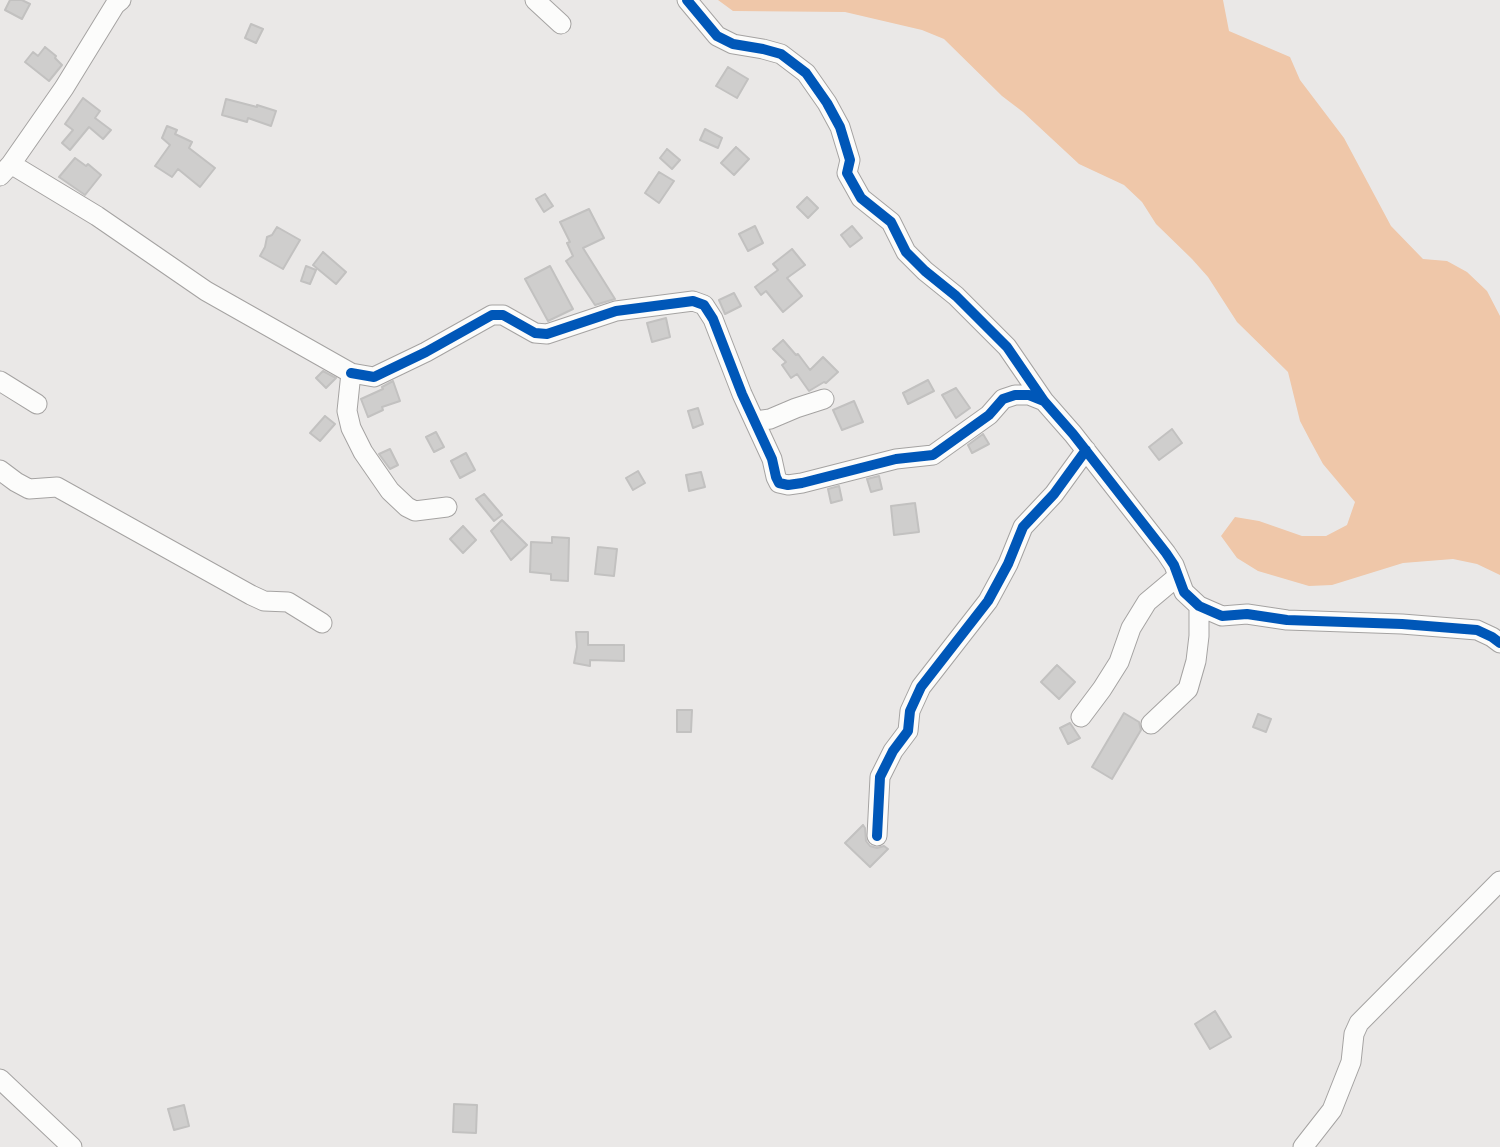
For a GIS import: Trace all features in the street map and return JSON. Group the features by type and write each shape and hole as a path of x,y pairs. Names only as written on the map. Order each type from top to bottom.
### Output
{"street":[{"path":"121,0 115,5 64,88 5,170 97,216 206,291 351,373 374,377 492,315 503,315 535,333 547,334 616,310 693,301 704,304 713,319 742,394 772,458 776,477 779,483 788,485 896,459 933,455 989,415 1003,399 1015,395 1029,395 1044,401"},
{"path":"535,0 561,24"},
{"path":"687,0 717,36 733,44 781,54 806,74 840,127 849,160 848,173 861,198 891,222 906,252 956,296 1007,347 1044,401 1167,553 1184,592 1199,606 1222,616 1247,614 1287,620 1477,630 1500,643"},
{"path":"351,373 347,411 351,428 363,452 390,491 415,511 447,507"},
{"path":"0,381 37,404"},
{"path":"756,421 770,419 824,399"},
{"path":"877,836 880,777 893,751 908,731 910,711 921,687 988,601 1008,564 1023,527 1054,494 1086,450"},
{"path":"0,471 29,489 57,487 251,595 264,601 288,602 322,624"},
{"path":"1081,717 1119,662 1131,628 1147,602 1178,576"},
{"path":"1151,724 1188,689 1196,661 1199,606"},
{"path":"1303,1147 1332,1110 1351,1062 1354,1034 1359,1023 1500,881"},
{"path":"0,1079 72,1147"}],"shaded area":[{"path":"718,0 1223,0 1229,31 1290,57 1300,80 1344,138 1391,226 1423,259 1447,261 1467,272 1487,291 1500,316 1500,575 1477,564 1453,559 1403,563 1332,585 1309,586 1258,571 1237,558 1221,536 1235,517 1259,521 1302,536 1326,536 1347,525 1355,502 1323,464 1300,421 1288,372 1237,322 1208,277 1156,224 1142,202 1124,185 1079,164 1002,96 944,39 922,30 845,12 733,11"}],"building":[{"path":"10,0 22,0 30,4 22,19 5,10"},
{"path":"251,24 263,29 256,43 245,38"},
{"path":"45,47 62,65 49,81 25,62 33,52 38,56"},
{"path":"728,67 748,79 737,98 716,86"},
{"path":"83,98 100,111 95,118 111,130 103,139 89,127 70,150 62,143 73,130 65,124"},
{"path":"226,99 276,111 271,126 248,118 247,122 222,115"},
{"path":"167,126 177,130 175,134 192,142 189,148 215,168 200,187 178,169 172,177 155,166 170,145 162,138"},
{"path":"705,129 722,138 718,148 700,140"},
{"path":"736,147 749,159 734,175 721,163"},
{"path":"667,149 680,160 672,169 660,158"},
{"path":"75,158 101,175 85,195 59,177"},
{"path":"659,172 674,181 659,203 645,193"},
{"path":"545,194 553,206 544,212 536,199"},
{"path":"807,197 818,208 808,218 797,207"},
{"path":"589,209 604,238 583,248 615,299 595,305 566,261 573,256 567,243 570,242 560,222"},
{"path":"755,226 763,243 748,251 739,234"},
{"path":"852,226 862,238 850,247 841,235"},
{"path":"277,227 300,240 283,269 260,256 267,237 272,235"},
{"path":"792,249 805,265 787,278 802,296 783,312 766,291 761,295 755,287 778,270 773,264"},
{"path":"323,252 346,272 336,284 313,265"},
{"path":"306,266 316,270 310,284 301,281"},
{"path":"550,266 573,309 548,321 525,279"},
{"path":"734,293 741,306 725,314 719,300"},
{"path":"666,318 670,337 652,342 647,323"},
{"path":"783,340 810,370 823,357 838,372 826,383 809,391 797,374 791,378 782,365 786,362 773,349"},
{"path":"323,371 336,378 326,388 316,378"},
{"path":"928,380 934,391 908,404 903,393"},
{"path":"393,381 400,401 382,407 383,410 368,417 361,399"},
{"path":"956,388 970,408 956,418 942,395"},
{"path":"854,401 863,422 842,430 833,410"},
{"path":"698,408 703,424 693,428 688,411"},
{"path":"325,416 335,424 320,441 310,433"},
{"path":"1172,429 1182,443 1159,460 1149,447"},
{"path":"436,432 444,447 434,452 426,437"},
{"path":"983,434 989,444 972,453 968,445"},
{"path":"390,449 398,465 390,469 379,454"},
{"path":"466,453 475,470 460,478 451,461"},
{"path":"638,471 645,483 633,490 626,478"},
{"path":"701,472 705,487 689,491 686,475"},
{"path":"879,476 882,489 871,492 867,479"},
{"path":"839,486 842,500 831,503 828,489"},
{"path":"484,494 502,515 494,521 476,499"},
{"path":"915,503 919,532 894,535 891,506"},
{"path":"502,520 527,545 511,560 491,531"},
{"path":"463,526 476,540 463,553 450,539"},
{"path":"552,537 569,538 568,581 551,580 551,574 530,572 531,542 552,543"},
{"path":"598,547 617,549 614,576 595,574"},
{"path":"576,632 588,632 588,645 624,645 624,661 590,660 590,666 574,663"},
{"path":"1057,665 1075,682 1059,699 1041,682"},
{"path":"677,710 692,710 691,732 677,732"},
{"path":"1124,713 1139,722 1141,730 1112,779 1092,767"},
{"path":"1258,714 1271,719 1266,732 1253,727"},
{"path":"1070,723 1080,738 1068,744 1060,728"},
{"path":"863,825 866,841 870,846 884,846 888,849 870,867 845,843"},
{"path":"1215,1011 1231,1037 1210,1049 1195,1024"},
{"path":"454,1104 477,1105 476,1133 453,1132"},
{"path":"184,1105 189,1126 174,1130 168,1109"}],"cycle path":[{"path":"687,0 717,36 733,44 781,54 806,73 840,127 850,160 847,173 861,198 891,222 906,252 956,296 1007,347 1044,401 1166,553 1174,565 1184,592 1199,606 1222,616 1247,614 1287,620 1477,630 1500,643"},
{"path":"351,373 374,377 492,315 503,315 535,333 547,334 616,311 693,301 704,305 713,319 742,394 772,459 776,477 779,483 788,485 896,459 933,455 989,415 1003,399 1015,395 1029,395 1044,401"},
{"path":"877,836 880,777 893,751 908,731 910,711 921,687 988,601 1008,564 1023,527 1054,494 1086,450"}]}
